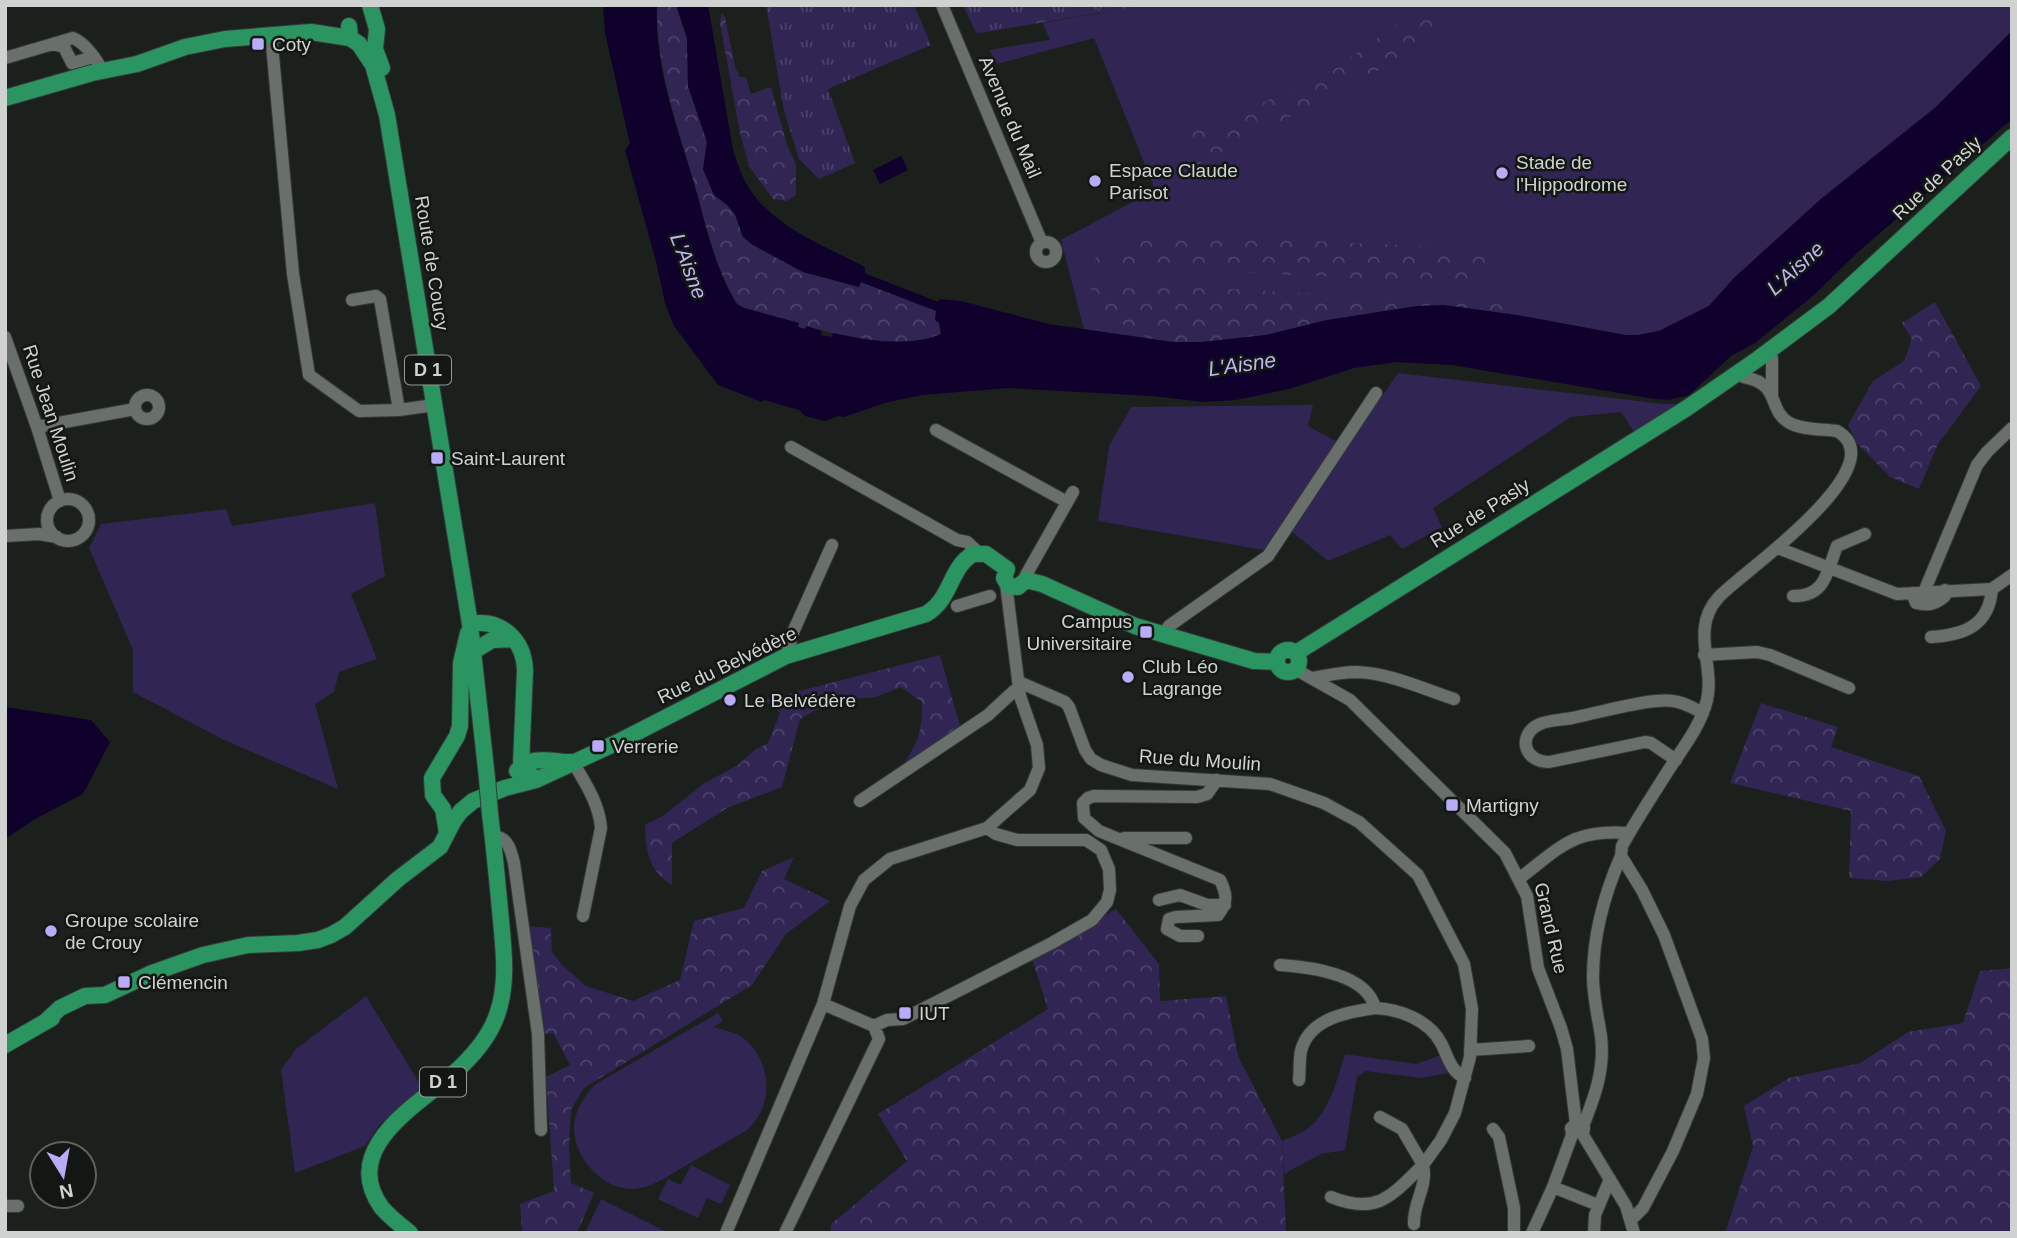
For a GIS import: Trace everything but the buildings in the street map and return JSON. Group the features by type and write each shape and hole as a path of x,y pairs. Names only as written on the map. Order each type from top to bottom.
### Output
{"main road":[{"path":"5,98 96,66 137,64 185,47 225,39 355,26 366,16 373,21 368,44 355,26"},
{"name":"Route de Coucy","path":"373,21 376,49 385,79 387,115 470,624"},
{"name":"Route de Coucy","path":"355,26 373,65 387,115"},
{"name":"Rue de Pasly","path":"1687,408 1744,377 1802,334 2012,137"},
{"name":"Rue de Pasly","path":"1164,634 1254,660 1278,662 1279,654 1285,650 1295,661 1687,408 1829,306"},
{"path":"972,556 986,554 1017,579 1042,584 1135,626 1164,634"},
{"name":"Rue du Belvédère","path":"461,811 487,786 505,788 536,780 786,656 926,614 942,601 958,567 972,556"},
{"path":"447,833 443,809 433,795 432,778 460,726 461,663 470,624 484,623 495,626 514,639 524,656 521,765 536,780"},
{"name":"D 1","path":"410,1233 387,1213 377,1200 371,1178 372,1156 383,1135 393,1124 470,1058 493,1025 502,996 505,970 470,624"},
{"path":"474,651 492,640 514,639"},
{"path":"521,732 537,759 536,780"},
{"path":"505,788 521,765 537,759 573,762"},
{"path":"5,1045 45,1022 68,1003 85,996 95,996 208,954 248,945 318,940 331,935 345,927 397,879 440,847 461,811 443,809"}],"street":[{"name":"Avenue du Mail","path":"942,5 1042,243"},
{"path":"271,34 291,250 309,374 359,411 399,411 434,405"},
{"path":"5,58 73,38 79,40 96,66"},
{"path":"53,44 64,47 72,63 96,66"},
{"path":"352,300 376,296 380,299 399,411"},
{"name":"Rue Jean Moulin","path":"5,337 60,501"},
{"path":"1772,358 1772,395"},
{"path":"1532,1233 1595,1095 1601,1072 1601,1041 1593,980 1595,933 1622,846 1703,713 1710,684 1704,655 1704,627 1716,600 1778,548 1838,486 1846,474 1850,451 1848,441 1837,431 1788,423 1781,416 1766,386 1744,377"},
{"path":"1164,634 1169,626 1268,556 1376,393"},
{"path":"37,427 135,409"},
{"path":"1918,592 1977,465 2012,428"},
{"path":"726,1233 823,1004 850,906 864,880 890,859 987,828 1030,790 1039,768 1037,746 1019,686 1011,609 1007,600 1017,579 1070,497 936,430"},
{"path":"791,447 957,540 972,556"},
{"path":"5,536 43,530 69,540 86,531 89,518 84,506 66,499 60,501 48,513 43,530"},
{"path":"1793,596 1805,597 1825,582 1837,546 1865,534"},
{"path":"786,656 794,630 832,545"},
{"path":"1778,548 1897,594 1992,589 2012,575"},
{"path":"1931,637 1951,636 1972,628 1986,613 1992,589"},
{"path":"957,606 990,596"},
{"path":"1704,655 1757,652 1770,654 1849,688"},
{"name":"Grand Rue","path":"1295,661 1313,678 1350,701 1505,853 1527,895 1538,968 1567,1049 1578,1130"},
{"path":"1313,678 1360,672 1410,684 1454,699"},
{"path":"860,801 988,715 1019,686"},
{"name":"Rue du Moulin","path":"1019,686 1065,702 1085,750 1091,759 1101,765 1132,775 1270,784 1324,803 1359,822 1418,875 1464,964 1472,1009 1471,1050 1465,1078 1455,1113 1441,1140 1404,1186 1382,1199 1359,1205 1331,1197"},
{"path":"1676,760 1651,743 1645,742 1549,762 1537,762 1531,758 1526,741 1528,735 1541,724 1634,705 1671,700 1703,713"},
{"path":"573,762 600,814 601,828 583,916"},
{"path":"1198,936 1180,936 1167,929 1169,919 1218,915 1225,905 1220,880 1099,831 1084,818 1083,803 1088,798 1197,797 1207,794 1217,780"},
{"path":"874,1026 887,1020 903,1019 1050,944 1092,920 1107,902 1110,890 1109,869 1101,850 1086,840 1017,840 996,834 987,828"},
{"path":"1520,878 1569,841 1584,835 1629,833"},
{"path":"493,836 502,837 506,842 514,863 538,1034 541,1130"},
{"path":"1116,838 1186,838"},
{"path":"1621,856 1642,890 1664,935 1702,1039 1704,1058 1697,1094 1674,1151 1632,1226"},
{"path":"1159,900 1180,895 1208,905 1225,905"},
{"path":"1279,965 1312,967 1342,976 1369,995 1376,1008"},
{"path":"785,1233 879,1039 874,1026 823,1004"},
{"path":"1299,1080 1301,1051 1313,1030 1336,1016 1376,1008 1389,1009 1421,1022 1440,1040 1456,1073 1465,1078"},
{"path":"1471,1050 1529,1046"},
{"path":"1380,1117 1402,1129 1423,1165 1426,1177 1413,1213 1414,1224"},
{"path":"1493,1129 1499,1137 1514,1208 1514,1233"},
{"path":"1578,1130 1626,1206 1632,1226"},
{"path":"1594,1233 1595,1215 1610,1179"},
{"path":"1553,1187 1598,1205"}],"green space":[{"path":"657,5 676,5 687,38 688,86 707,142 703,169 714,195 735,215 743,237 801,271 858,287 861,282 937,311 941,334 926,339 892,342 856,338 807,326 805,329 798,327 798,323 737,304 711,245 675,118 660,51"},
{"path":"766,5 914,5 931,45 828,89 855,163 819,179 799,159 784,111"},
{"path":"963,5 1118,5 976,33"},
{"path":"969,5 1145,5 980,33"},
{"name":"Stade de l'Hippodrome","path":"1118,5 2012,5 2012,31 1936,107 1821,199 1734,278 1709,306 1659,331 1625,335 1517,315 1169,342 1084,330 1061,240 1155,190 1094,38 997,64 989,50 1050,40 1043,23 1112,11"},
{"path":"1424,5 1433,5 1442,22 1438,39 1194,165 1188,130 1220,123 1336,68"},
{"path":"722,13 739,76 746,78 751,94 771,87 787,145 796,164 796,195 787,201 773,199 749,166 740,133 720,23"},
{"path":"1203,236 1486,249 1503,254 1495,271 1457,284 1223,271 1199,267 1092,273 1093,259 1137,239"},
{"path":"1091,282 1478,302 1522,307 1534,318 1444,305 1417,306 1266,335 1202,342 1154,341 1106,315 1091,291"},
{"path":"1935,302 1981,386 1938,444 1919,489 1890,477 1857,443 1848,425 1873,381 1904,361 1912,339 1902,323"},
{"path":"1398,373 1663,404 1685,404 1634,432 1621,412 1571,417 1433,508 1442,527 1402,549 1390,535 1328,561 1290,530"},
{"path":"1313,405 1308,426 1339,443 1269,551 1098,521 1109,446 1131,407"},
{"path":"375,503 385,576 351,594 377,659 339,672 334,692 315,704 338,789 224,740 133,692 133,650 89,548 101,524 226,509 232,526"},
{"path":"940,655 960,726 903,765 918,735 922,702 901,687 876,697 832,701 800,719 782,787 727,808 672,843 672,885 658,873 650,859 645,825 663,816 703,784 738,765 752,752 768,743 780,713 764,700"},
{"path":"1761,703 1838,727 1831,747 1919,776 1946,831 1940,859 1921,877 1888,881 1849,878 1851,811 1730,783"},
{"path":"794,857 784,879 830,901 786,934 752,985 584,1088 571,1110 571,1183 594,1193 577,1233 522,1233 520,1204 554,1191 546,1077 570,1065 553,1033 542,1034 526,926 551,928 552,952 563,966 586,986 633,1001 680,980 694,921 744,908 762,871"},
{"path":"1116,909 1159,964 1160,1001 1226,996 1238,1056 1282,1141 1286,1231 1291,1233 830,1233 831,1224 907,1161 878,1114 1048,1009 1032,959"},
{"path":"2012,968 2012,1233 1725,1233 1753,1147 1744,1106 1789,1078 1860,1063 1908,1032 1963,1023 1980,971"},
{"path":"366,996 423,1089 379,1125 365,1146 295,1173 281,1070 296,1049"},
{"path":"718,1013 723,1021 713,1027 732,1032 748,1042 762,1064 765,1100 755,1122 746,1131 651,1185 628,1189 604,1180 586,1162 575,1138 575,1120 584,1098 596,1084"},
{"path":"1345,1054 1416,1064 1441,1055 1448,1073 1421,1078 1366,1071 1357,1077 1345,1150 1321,1154 1284,1174 1282,1141 1307,1129 1322,1114 1332,1094"},
{"path":"691,1165 730,1185 721,1204 707,1198 698,1218 658,1199 668,1179 681,1185"},
{"path":"601,1199 669,1233 585,1233"}],"water":[{"name":"L'Aisne","path":"603,5 657,5 659,51 668,96 711,245 737,304 799,323 798,327 805,329 806,326 822,331 821,335 832,337 833,333 902,342 941,334 939,323 935,320 936,311 861,282 859,287 803,272 743,237 735,214 714,195 703,169 707,142 688,86 687,38 676,5 708,5 733,150 739,167 753,194 764,207 790,228 865,267 865,273 938,302 940,299 961,301 1049,324 1173,342 1202,342 1266,335 1327,320 1417,306 1444,305 1625,335 1659,331 1709,306 1734,278 1821,199 1936,107 2012,31 2012,119 1859,251 1814,295 1755,343 1731,356 1689,395 1669,400 1655,399 1452,365 1396,362 1354,368 1289,389 1236,400 1203,402 1152,396 1008,388 922,395 825,421 805,416 799,410 764,400 762,402 718,385 674,326 665,303 625,150 630,144 605,33"},
{"path":"901,156 908,170 880,184 873,170"},
{"path":"5,707 91,720 110,742 83,794 35,819 5,839"}],"place":[{"name":"Coty","path":"258,44"},
{"name":"Stade de l'Hippodrome","path":"1502,173"},
{"name":"Espace Claude Parisot","path":"1095,181"},
{"name":"Saint-Laurent","path":"437,458"},
{"name":"Campus Universitaire","path":"1146,632"},
{"name":"Club Léo Lagrange","path":"1128,677"},
{"name":"Le Belvédère","path":"730,700"},
{"name":"Verrerie","path":"598,746"},
{"name":"Martigny","path":"1452,805"},
{"name":"Groupe scolaire de Crouy","path":"51,931"},
{"name":"Clémencin","path":"124,982"},
{"name":"IUT","path":"905,1013"}]}
